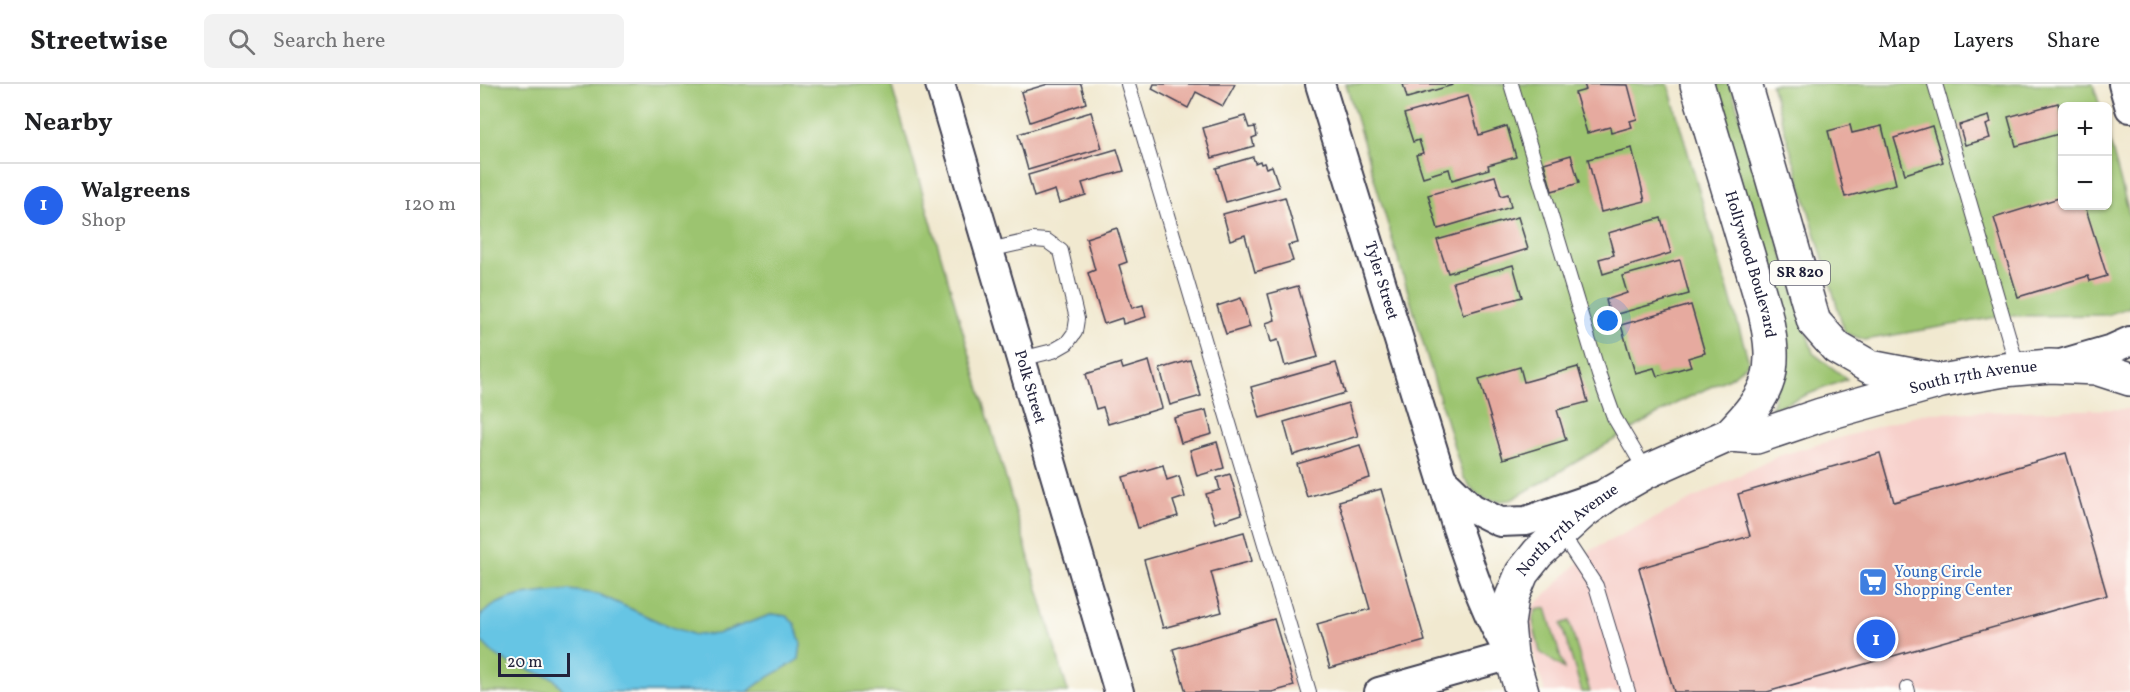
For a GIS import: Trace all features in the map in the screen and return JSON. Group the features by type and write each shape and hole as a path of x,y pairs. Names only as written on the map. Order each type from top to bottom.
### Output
{"main road":[{"name":"Hollywood Boulevard","path":"1697,84 1772,342 1771,368 1764,392 1752,412 1729,435"},
{"name":"SR 820","path":"1745,84 1814,322 1837,348 1870,367 1941,381"},
{"name":"South 17th Avenue","path":"1821,415 1941,381 2034,368 2097,368 2130,379"},
{"name":"North 17th Avenue","path":"1510,655 1508,624 1512,597 1522,573 1538,553 1583,512 1611,492 1646,472 1729,435 1756,437 1821,415"},
{"name":"Tyler Street","path":"1510,655 1522,692"}],"street":[{"name":"Polk Street","path":"940,84 1119,692"},
{"name":"Tyler Street","path":"1320,84 1440,478 1478,589 1510,655"},
{"path":"2123,84 2130,108"},
{"path":"2034,368 2112,349 2130,341"},
{"name":"Tyler Street","path":"1440,478 1472,508 1500,522 1526,521 1611,492"},
{"path":"1379,692 1510,655"}],"lane":[{"path":"1128,84 1309,692"},
{"path":"1511,84 1599,375 1614,417 1646,472"},
{"path":"1935,84 2034,368"},
{"path":"989,250 1034,240 1047,241 1061,251 1077,319 1075,332 1067,344 1053,351 1021,359"},
{"path":"1561,533 1596,586 1628,692"}],"shaded area":[{"path":"2130,409 2130,692 1545,692 1535,659 1527,613 1591,550 1778,456 1925,413"}],"green space":[{"path":"480,84 891,84 1068,692 480,692"},
{"path":"1346,84 1668,84 1749,362 1733,376 1677,403 1511,500 1488,500 1478,495 1463,477"},
{"path":"1711,84 1730,84 1813,353 1847,379 1771,409 1781,369 1786,330"},
{"path":"1771,84 2093,84 2099,102 2058,102 2058,210 2112,210 2112,149 2130,217 2130,307 2107,315 2003,316 1865,340 1845,333"},
{"path":"1546,608 1564,669 1540,652 1533,619 1536,610"},
{"path":"1569,621 1590,692 1582,692 1561,624"}],"water":[{"path":"569,590 598,594 666,625 695,635 717,634 773,614 786,616 795,624 801,644 799,659 748,692 565,692 553,678 507,662 481,641 480,616 489,608 510,598"}],"building":[{"path":"1048,84 1081,84 1086,103 1030,122 1021,92"},
{"path":"1154,84 1235,84 1223,106 1196,92 1188,108 1152,89"},
{"path":"1403,84 1453,84 1453,85 1407,98"},
{"path":"1584,84 1628,85 1637,119 1630,121 1632,127 1611,133 1610,127 1587,133 1575,93 1586,90"},
{"path":"1468,96 1479,135 1507,126 1516,157 1488,165 1489,169 1452,180 1449,169 1423,177 1416,155 1423,153 1419,140 1413,142 1404,114"},
{"path":"2058,103 2058,134 2016,146 2008,117"},
{"path":"1091,112 1102,148 1028,170 1018,134"},
{"path":"1245,116 1249,128 1255,127 1257,136 1252,138 1254,146 1212,158 1203,128"},
{"path":"1989,116 1991,123 1986,125 1990,138 1965,145 1959,125"},
{"path":"1850,125 1852,133 1882,126 1896,184 1845,197 1828,131"},
{"path":"1932,126 1943,162 1905,174 1894,138"},
{"path":"1632,148 1645,201 1601,212 1588,159"},
{"path":"1117,149 1124,171 1082,183 1086,195 1059,203 1055,190 1034,197 1028,175"},
{"path":"1571,155 1579,183 1552,191 1544,163"},
{"path":"1253,157 1255,163 1260,161 1266,168 1272,166 1279,187 1226,202 1216,168"},
{"path":"1495,176 1501,196 1508,194 1511,207 1438,229 1428,195"},
{"path":"1285,197 1298,243 1288,245 1293,261 1255,272 1245,235 1230,240 1223,214"},
{"path":"2058,198 2058,210 2086,210 2107,276 2090,281 2088,276 2018,297 1994,218"},
{"path":"1518,217 1528,249 1448,273 1437,240"},
{"path":"1661,218 1671,253 1603,274 1599,259 1614,255 1608,233"},
{"path":"1117,228 1127,262 1119,265 1132,308 1143,305 1146,317 1123,324 1122,318 1104,324 1088,273 1095,270 1086,238"},
{"path":"1680,260 1689,294 1610,316 1606,300 1627,293 1622,276"},
{"path":"1513,265 1522,297 1463,314 1453,282"},
{"path":"1298,286 1318,357 1285,366 1278,340 1271,342 1266,323 1275,320 1268,294"},
{"path":"1241,298 1250,327 1226,334 1217,306"},
{"path":"1691,305 1705,353 1688,358 1691,366 1657,376 1654,368 1635,373 1621,325"},
{"path":"1190,360 1201,396 1170,405 1160,369"},
{"path":"1149,361 1162,408 1108,424 1103,407 1096,409 1086,374 1121,363 1123,369"},
{"path":"1336,363 1345,393 1260,418 1251,387"},
{"path":"1520,367 1524,382 1578,367 1588,402 1557,410 1566,440 1503,459 1479,379"},
{"path":"1348,403 1358,436 1293,455 1284,422"},
{"path":"1206,410 1212,434 1181,443 1174,418"},
{"path":"1217,442 1224,468 1197,476 1190,450"},
{"path":"1360,445 1370,478 1307,497 1297,464"},
{"name":"Young Circle Shopping Center","path":"1880,453 1894,502 2066,453 2107,595 1767,692 1674,692 1639,568 1750,536 1738,494"},
{"path":"1163,465 1167,480 1179,476 1185,497 1173,501 1178,516 1138,528 1123,477"},
{"path":"1230,474 1242,514 1215,523 1206,494 1220,490 1217,478"},
{"path":"1381,489 1425,641 1330,668 1317,624 1370,609 1339,501"},
{"path":"1244,532 1252,561 1211,572 1222,612 1163,628 1144,560"},
{"path":"1274,619 1294,686 1272,692 1186,692 1173,649"}],"place":[{"name":"Young Circle Shopping Center","path":"1873,582"},
{"name":"Walgreens","path":"1876,639"}]}
